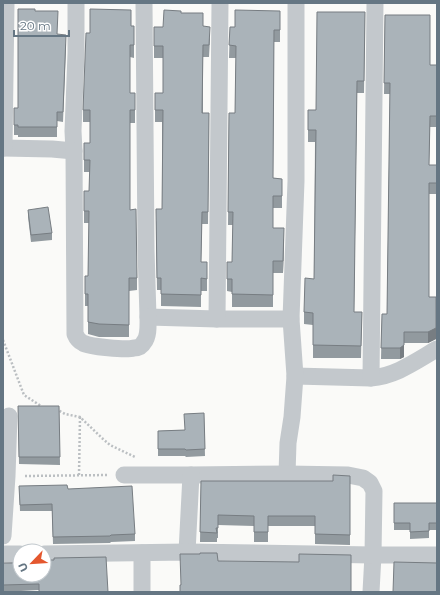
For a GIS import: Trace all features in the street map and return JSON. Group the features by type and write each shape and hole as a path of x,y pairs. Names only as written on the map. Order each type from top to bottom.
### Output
{"street":[{"path":"6,3 3,148 74,151"},
{"path":"76,3 73,131 75,334 78,340 84,344 132,349 140,347 145,342 148,332 144,3"},
{"path":"217,319 220,3"},
{"path":"286,474 295,376 291,319 296,181 296,3"},
{"path":"371,378 375,3"},
{"path":"148,318 291,319"},
{"path":"295,376 382,377 399,371 437,349"},
{"path":"3,536 9,416"},
{"path":"124,475 286,474 348,475 363,478 370,483 374,491 371,592"},
{"path":"187,552 192,475"},
{"path":"52,554 187,552 437,555"},
{"path":"142,553 142,592"}],"path":[{"path":"3,340 24,395 40,406 48,407"},
{"path":"55,409 65,414 80,416 110,445 142,460 153,475"},
{"path":"78,475 80,416"},
{"path":"5,476 124,475"}],"building":[{"path":"18,9 58,11 57,34 66,35 63,112 57,112 57,127 18,127 18,125 14,125 14,108 18,108"},
{"path":"90,9 131,10 131,26 134,26 134,45 130,45 130,93 135,93 135,110 130,110 130,210 136,209 137,278 129,278 129,325 88,322 88,294 85,294 85,276 88,276 89,211 84,211 84,191 89,191 90,160 84,160 84,143 90,143 90,110 83,110 86,33 90,33"},
{"path":"164,10 181,11 181,13 203,13 203,26 210,27 209,45 203,45 202,113 209,113 208,212 202,212 201,262 207,262 207,279 201,278 201,295 161,294 161,278 157,278 156,209 162,209 163,110 155,110 155,93 163,93 163,46 154,46 154,27 163,27"},
{"path":"235,10 280,11 280,30 274,30 273,178 282,179 282,196 273,196 273,228 284,228 283,261 273,261 273,295 232,294 232,279 227,279 227,262 232,262 233,212 228,212 229,113 235,113 236,46 229,45 230,27 235,27"},
{"path":"317,12 365,12 364,81 357,81 354,312 362,312 361,346 313,345 313,313 304,312 305,278 314,279 316,130 308,130 308,110 316,110"},
{"path":"385,15 430,15 430,65 437,65 437,116 430,116 429,165 437,165 437,183 429,183 429,297 436,297 436,328 428,332 404,332 404,345 400,348 381,348 382,314 387,314 390,83 384,83"},
{"path":"48,207 52,233 31,235 28,210"},
{"path":"18,406 59,406 60,457 19,457"},
{"path":"204,413 205,449 158,449 158,431 185,430 184,414"},
{"path":"333,475 350,476 350,535 315,534 315,516 268,516 268,532 254,532 254,516 218,515 218,528 216,528 217,533 200,532 201,481 333,481"},
{"path":"67,485 68,489 132,486 135,534 53,537 52,504 20,505 19,486"},
{"path":"394,503 437,503 437,523 429,523 429,531 410,532 410,523 394,523"},
{"path":"217,553 218,561 299,562 299,554 351,555 351,592 180,592 180,554"},
{"path":"106,557 108,592 39,592 39,584 3,585 3,563 12,563 12,583 52,583 52,560 54,560 54,558"},
{"path":"394,562 437,563 437,592 393,592"}]}
